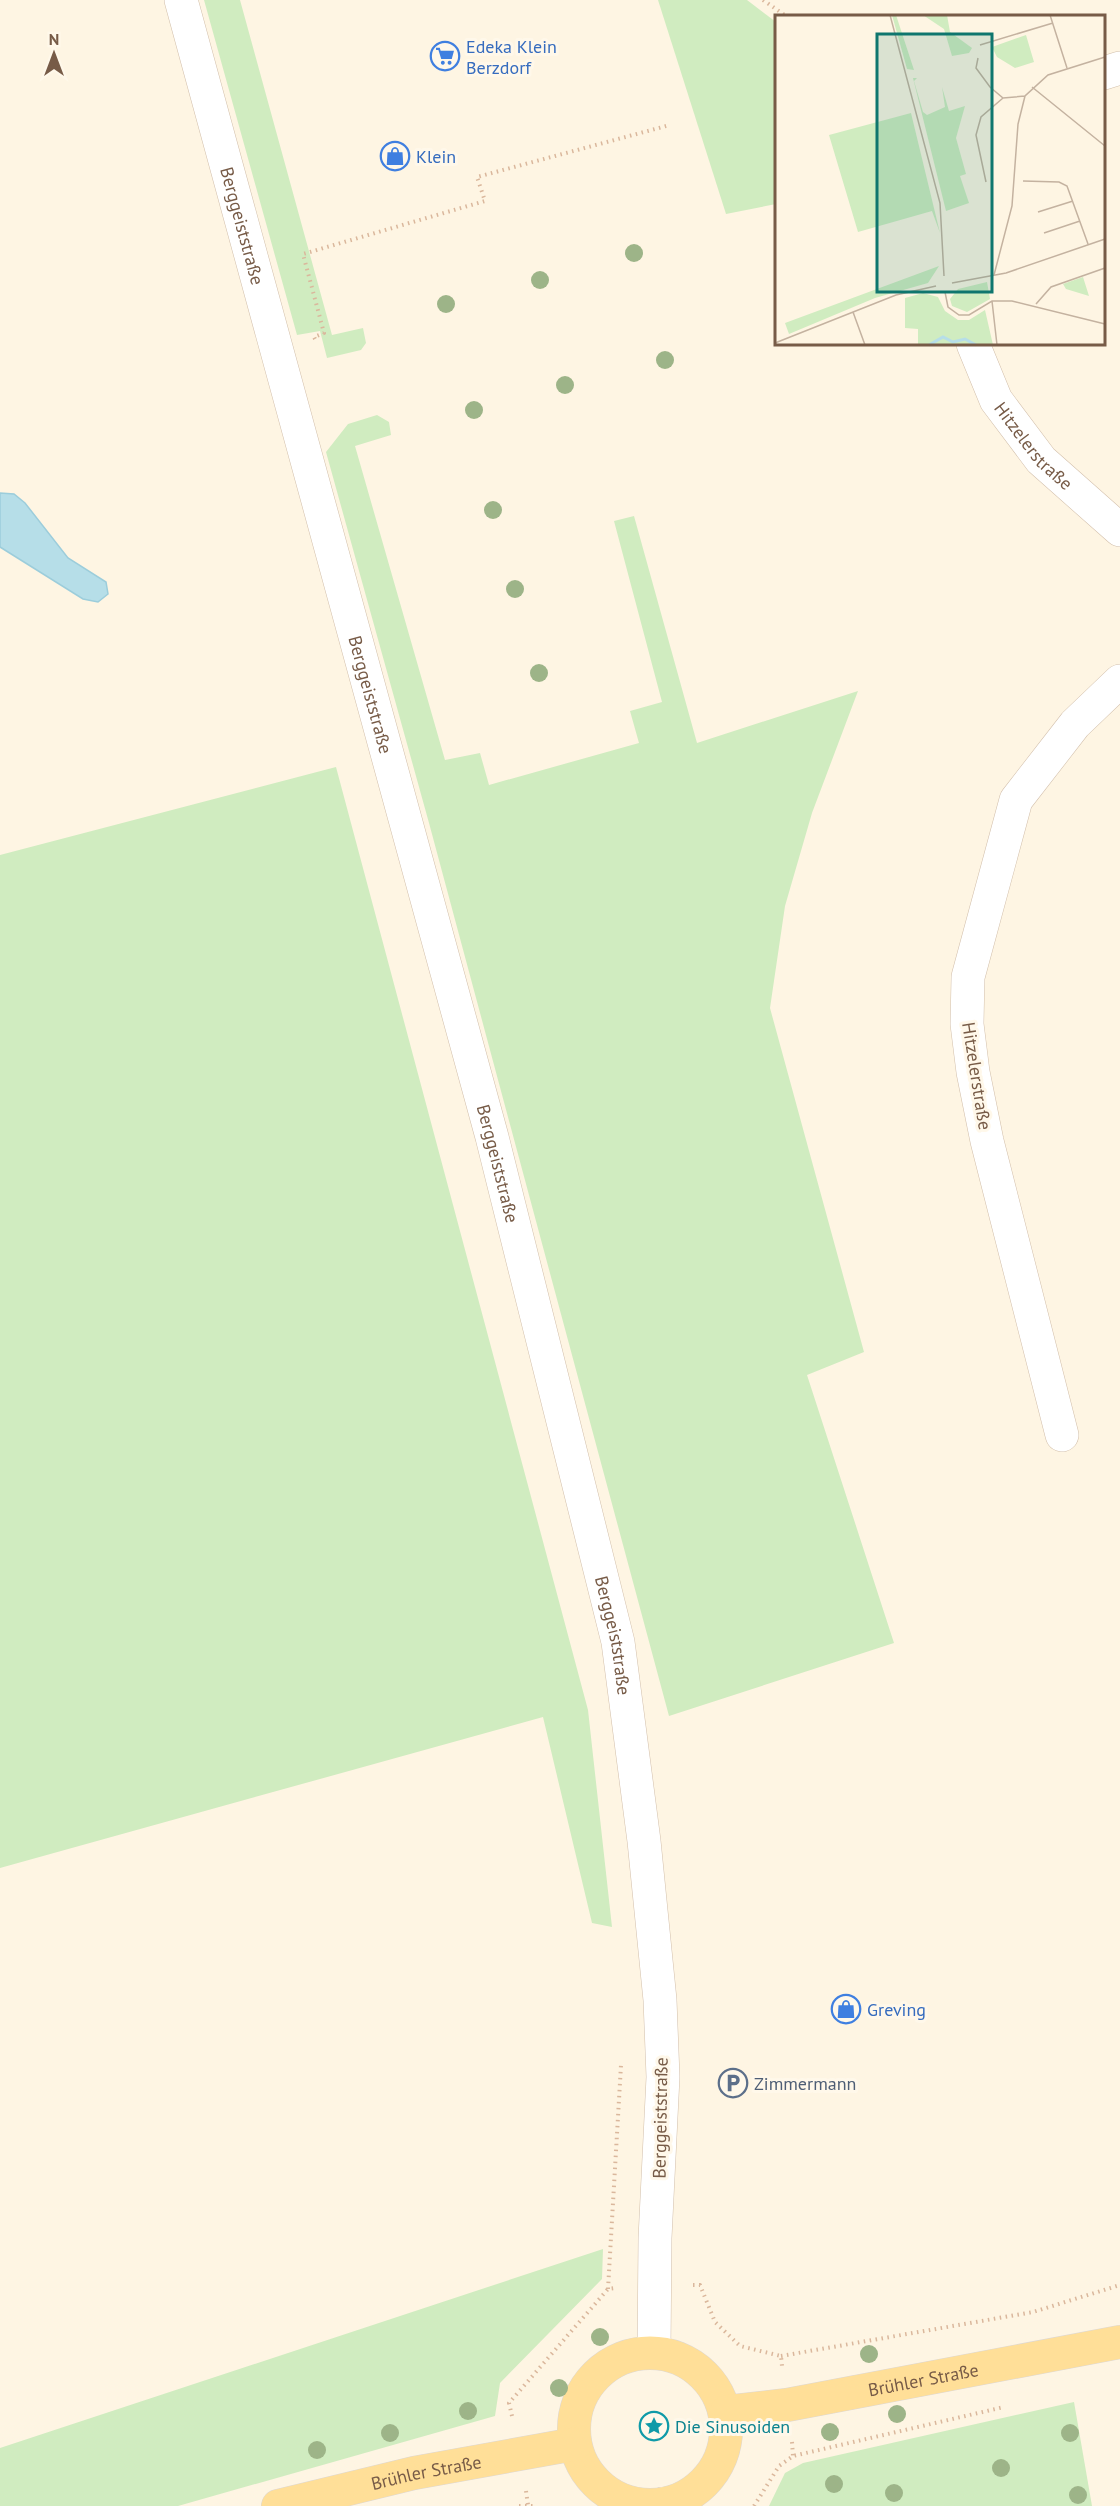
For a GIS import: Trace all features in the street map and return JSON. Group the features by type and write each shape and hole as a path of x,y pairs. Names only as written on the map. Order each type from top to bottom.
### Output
{"main road":[{"name":"Brühler Straße","path":"726,2412 787,2405 1120,2342"},
{"path":"654,2352 680,2358 703,2372 718,2394 726,2412 726,2442 718,2464 705,2483 686,2496 664,2505 641,2505 619,2498 600,2486 585,2469 575,2444 574,2424 579,2401 591,2380 609,2364 630,2354 654,2352"},
{"name":"Brühler Straße","path":"278,2506 414,2473 575,2444"}],"street":[{"name":"Berggeiststraße","path":"181,0 492,1137 618,1642 644,1841 660,2000 663,2077 655,2262 654,2352"},
{"path":"1105,73 1120,68"},
{"name":"Hitzelerstraße","path":"973,345 996,400 1041,460 1120,530"},
{"name":"Hitzelerstraße","path":"1062,1435 987,1141 973,1072 967,1024 968,977 1016,800 1075,723 1120,681"}],"path":[{"path":"763,0 785,15"},
{"path":"316,347 314,337 324,333 303,254 485,201 477,177 670,125"},
{"path":"608,2289 621,2061"},
{"path":"781,2356 1033,2312 1120,2285"},
{"path":"754,2506 779,2466 793,2456 1014,2404"},
{"path":"519,2506 533,2506"}],"green space":[{"path":"204,0 240,0 332,335 363,328 366,343 361,350 327,358 320,331 297,335"},
{"path":"658,0 747,0 775,21 775,204 726,214"},
{"path":"377,415 389,422 391,435 355,446 445,760 480,753 489,785 639,743 630,711 662,702 614,521 634,516 697,743 858,691 812,813 785,906 770,1008 864,1352 807,1375 894,1643 669,1716 429,823 326,452 348,424"},
{"path":"336,767 588,1710 612,1927 592,1923 543,1717 0,1868 0,855"},
{"path":"603,2249 602,2279 500,2383 495,2416 178,2506 0,2506 0,2448"},
{"path":"1074,2402 1092,2506 769,2506 785,2473 803,2463"}],"water":[{"path":"0,493 14,494 25,503 68,558 106,582 108,594 98,602 83,599 0,547"}],"place":[{"name":"Edeka Klein Berzdorf","path":"445,56"},
{"name":"Klein","path":"395,156"},
{"name":"Greving","path":"846,2009"},
{"name":"Zimmermann","path":"733,2083"},
{"name":"Die Sinusoiden","path":"654,2426"}]}
